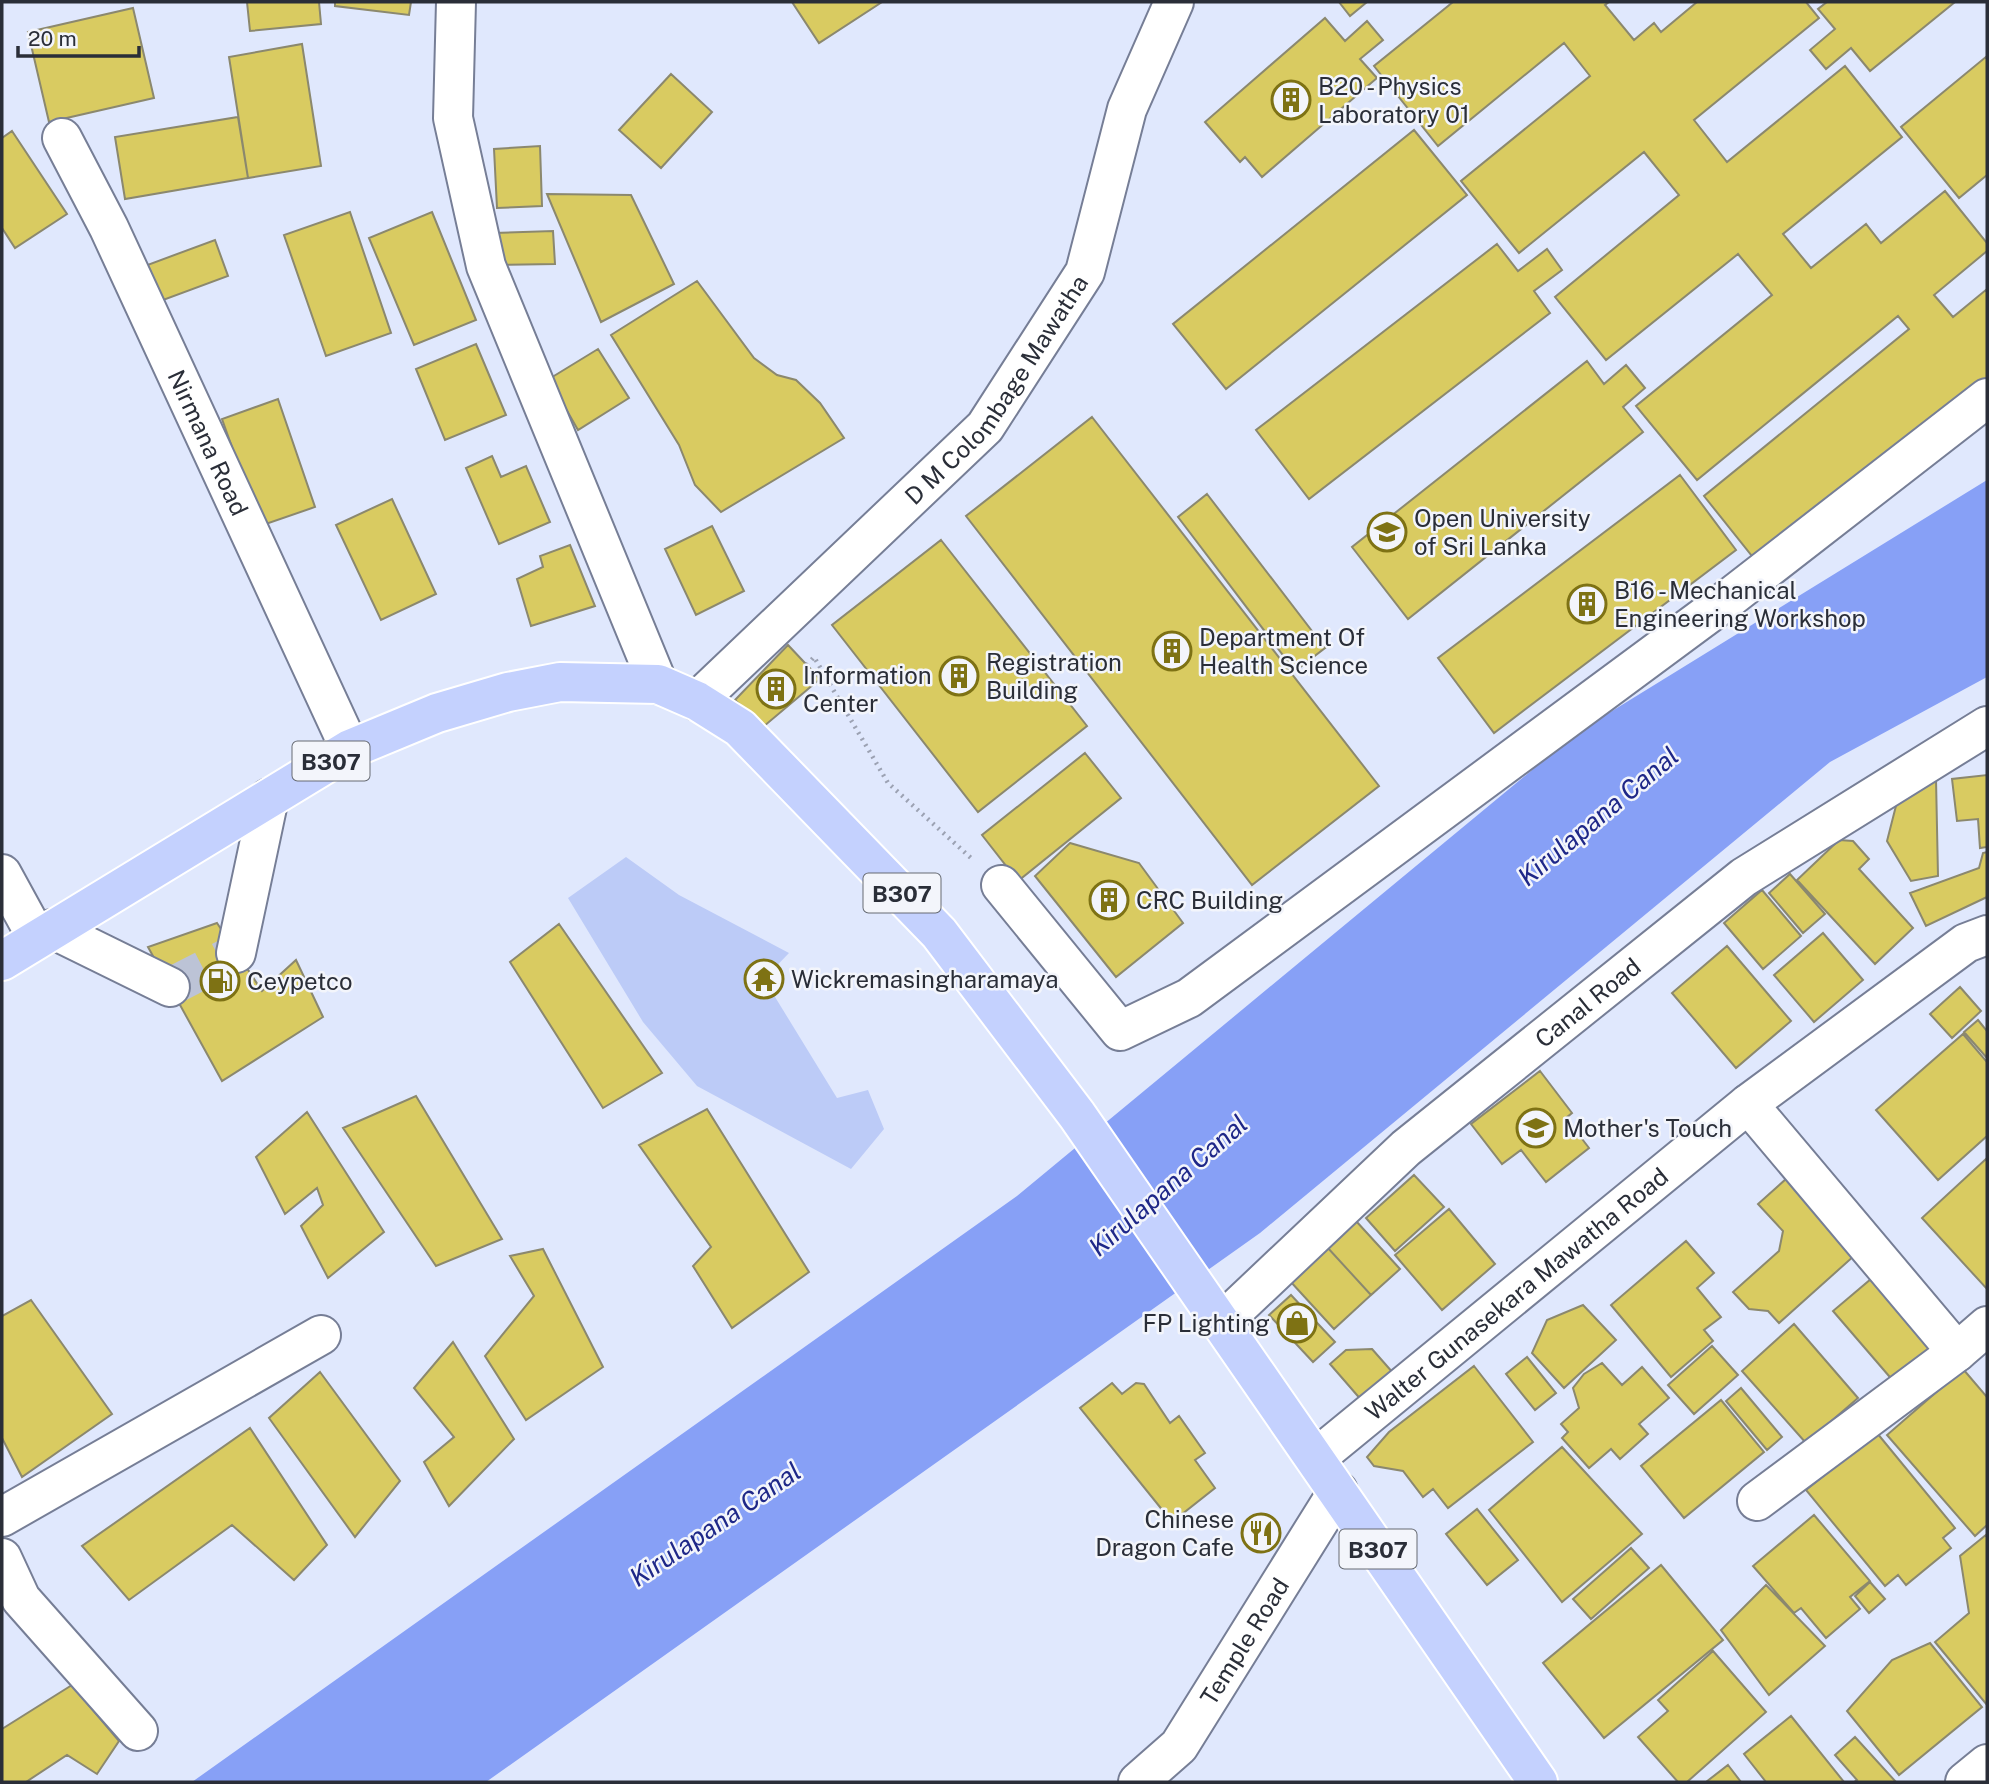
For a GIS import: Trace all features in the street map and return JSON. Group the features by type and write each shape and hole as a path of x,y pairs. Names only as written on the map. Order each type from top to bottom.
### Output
{"main road":[{"name":"B307","path":"2,961 350,749 437,713 508,692 560,682 658,684 697,701 740,727 939,933 1077,1115 1538,1782"}],"street":[{"path":"456,2 453,118 486,266 658,684"},
{"name":"D M Colombage Mawatha","path":"697,701 985,427 1085,272 1127,109 1174,2"},
{"name":"Nirmana Road","path":"62,138 114,240 350,749"},
{"path":"1001,885 1121,1031 1189,998 1723,603 1987,398"},
{"name":"Canal Road","path":"1220,1319 1406,1148 1744,877 1987,726"},
{"path":"236,953 269,798"},
{"path":"2,874 44,933 170,987"},
{"name":"Walter Gunasekara Mawatha Road","path":"1316,1458 1748,1104 1966,943 1987,935"},
{"path":"1748,1104 1957,1352"},
{"path":"1757,1501 1957,1352 1987,1326"},
{"path":"2,1517 321,1335"},
{"name":"Temple Road","path":"1138,1782 1179,1746 1338,1491"},
{"path":"2,1558 21,1599 138,1731"},
{"path":"1965,1782 1987,1764"}],"path":[{"path":"807,665 814,657 888,783 1001,885"}],"shaded area":[{"path":"1987,480 1987,677 1830,762 1260,1233 486,1782 192,1782 1017,1196 1578,732"},
{"path":"626,857 679,895 789,953 764,979 837,1098 868,1090 884,1129 851,1169 697,1086 643,1022 568,898"}],"building":[{"path":"247,2 319,2 321,24 250,31"},
{"path":"335,2 411,2 409,15 335,6"},
{"path":"792,2 882,2 819,43"},
{"path":"1339,2 1367,2 1350,16"},
{"path":"1453,2 1609,2 1605,5 1634,40 1654,23 1661,32 1697,2 1806,2 1819,18 1694,120 1727,162 1845,66 1902,137 1783,234 1811,268 1866,224 1881,243 1945,191 1987,243 1987,251 1934,295 1953,317 1987,289 1987,380 1760,566 1704,496 1909,329 1898,316 1697,480 1636,406 1772,295 1738,254 1606,360 1555,297 1679,195 1644,152 1519,253 1461,181 1590,76 1564,43 1438,146 1374,66"},
{"path":"1827,2 1955,2 1870,71 1851,48 1826,69 1810,50 1835,29 1818,9"},
{"path":"133,8 154,98 49,122 28,32"},
{"name":"B20 - Physics Laboratory 01","path":"1325,18 1345,41 1367,21 1383,40 1360,59 1377,78 1262,177 1245,157 1240,162 1205,122"},
{"path":"302,44 321,166 248,178 229,57"},
{"path":"1987,56 1987,175 1959,198 1901,127"},
{"path":"671,74 712,112 661,168 619,130"},
{"path":"238,117 248,178 125,199 115,137"},
{"path":"1414,130 1467,195 1226,389 1173,324"},
{"path":"12,131 67,214 15,248 2,228 2,138"},
{"path":"540,146 542,206 497,208 494,149"},
{"path":"547,194 631,195 674,284 601,322"},
{"path":"350,212 391,333 326,356 284,235"},
{"path":"432,212 476,320 414,345 369,238"},
{"path":"553,231 555,264 498,265 494,233"},
{"path":"215,240 228,276 155,303 142,267"},
{"path":"1497,244 1518,271 1547,249 1562,270 1534,291 1550,313 1309,499 1256,430"},
{"path":"697,281 754,358 777,375 796,380 820,403 844,438 721,512 695,485 679,445 611,335"},
{"path":"476,344 506,415 445,440 416,369"},
{"path":"598,349 629,398 578,430 549,379"},
{"path":"1587,361 1604,384 1626,365 1645,388 1623,407 1643,432 1408,619 1352,547"},
{"path":"278,399 315,507 260,526 222,419"},
{"name":"Department Of Health Science","path":"1092,417 1379,786 1252,885 966,516"},
{"path":"492,456 501,477 526,466 550,522 499,544 466,468"},
{"name":"B16 - Mechanical Engineering Workshop","path":"1680,475 1736,550 1494,733 1438,658"},
{"path":"1207,494 1325,648 1295,671 1178,517"},
{"path":"392,499 436,594 381,620 336,525"},
{"path":"712,526 744,591 696,615 665,549"},
{"name":"Registration Building","path":"941,540 1087,726 978,812 832,625"},
{"path":"570,545 595,606 531,626 517,579 543,567 540,556"},
{"name":"Information Center","path":"788,645 820,679 763,727 735,700"},
{"path":"1085,753 1121,798 1018,881 982,835"},
{"path":"1987,775 1987,847 1980,848 1978,819 1957,821 1952,779"},
{"path":"1936,779 1938,876 1911,881 1887,841 1898,798"},
{"path":"1839,840 1853,841 1869,859 1859,869 1913,928 1875,964 1797,880"},
{"name":"CRC Building","path":"1070,843 1139,863 1183,923 1116,977 1035,876"},
{"path":"1987,852 1987,897 1926,926 1910,893 1979,868 1983,853"},
{"path":"1790,874 1825,914 1803,933 1769,893"},
{"path":"1762,890 1801,936 1763,969 1724,923"},
{"path":"217,923 262,991 296,960 323,1017 222,1081 148,947"},
{"path":"559,924 662,1073 603,1108 510,962"},
{"path":"1823,933 1863,980 1814,1022 1774,975"},
{"path":"1727,946 1791,1021 1736,1068 1672,993"},
{"path":"1960,987 1981,1011 1952,1038 1930,1014"},
{"path":"1978,1020 1987,1031 1987,1058 1964,1032"},
{"path":"1963,1034 1987,1062 1987,1136 1938,1180 1876,1110"},
{"path":"1540,1071 1572,1113 1566,1118 1589,1148 1546,1182 1521,1150 1502,1164 1471,1124"},
{"path":"416,1096 502,1239 436,1266 343,1128"},
{"path":"707,1109 809,1272 732,1328 693,1266 711,1247 639,1145"},
{"path":"307,1112 384,1232 328,1278 301,1226 323,1205 317,1188 285,1214 256,1157"},
{"path":"1987,1158 1987,1289 1922,1218"},
{"path":"1414,1175 1444,1207 1395,1251 1366,1218"},
{"path":"1786,1179 1855,1255 1779,1323 1768,1311 1749,1309 1733,1292 1779,1251 1783,1231 1758,1204"},
{"path":"1449,1209 1495,1264 1442,1310 1395,1255"},
{"path":"1356,1221 1400,1269 1371,1295 1327,1247"},
{"path":"1686,1241 1714,1273 1697,1288 1721,1317 1704,1330 1713,1341 1671,1377 1611,1305"},
{"path":"1327,1247 1371,1295 1334,1329 1290,1281"},
{"path":"543,1249 603,1367 526,1420 485,1356 534,1296 510,1256"},
{"path":"1871,1279 1933,1351 1895,1383 1833,1311"},
{"path":"1291,1295 1335,1342 1313,1362 1269,1315"},
{"path":"31,1300 112,1414 22,1477 2,1438 2,1316"},
{"path":"1583,1305 1616,1340 1564,1388 1532,1353 1547,1320"},
{"path":"1794,1324 1858,1398 1806,1443 1742,1371"},
{"path":"453,1342 514,1439 449,1506 424,1462 454,1437 414,1388"},
{"path":"1712,1346 1738,1375 1694,1414 1668,1385"},
{"path":"1372,1349 1394,1374 1363,1402 1330,1364 1346,1350"},
{"path":"1527,1357 1556,1393 1535,1410 1506,1374"},
{"path":"1602,1363 1622,1385 1642,1367 1669,1398 1639,1424 1648,1434 1620,1459 1611,1449 1589,1468 1562,1438 1568,1432 1561,1424 1579,1408 1573,1388 1584,1374"},
{"path":"1474,1366 1533,1442 1448,1508 1433,1489 1423,1497 1403,1471 1374,1466 1367,1457 1389,1432"},
{"path":"1963,1369 1987,1397 1987,1525 1975,1536 1887,1435"},
{"path":"320,1372 400,1481 355,1537 269,1418"},
{"path":"1112,1383 1122,1394 1136,1383 1144,1384 1170,1423 1179,1416 1205,1453 1195,1460 1215,1488 1172,1522 1080,1408"},
{"path":"1741,1388 1782,1437 1767,1450 1726,1401"},
{"path":"1721,1400 1764,1452 1684,1518 1641,1466"},
{"path":"250,1428 327,1545 294,1580 232,1525 129,1600 82,1546"},
{"path":"1877,1433 1955,1528 1943,1538 1951,1548 1906,1585 1898,1575 1885,1586 1806,1490"},
{"path":"1562,1447 1642,1534 1562,1602 1489,1510"},
{"path":"1477,1509 1518,1560 1487,1585 1446,1534"},
{"path":"1814,1515 1870,1581 1850,1597 1860,1609 1826,1638 1801,1608 1794,1613 1753,1566"},
{"path":"1987,1534 1987,1705 1935,1642 1969,1613 1960,1556"},
{"path":"1631,1548 1649,1568 1591,1619 1573,1599"},
{"path":"1661,1565 1723,1640 1604,1738 1543,1663"},
{"path":"1870,1582 1885,1599 1869,1613 1855,1596"},
{"path":"1766,1585 1825,1646 1769,1695 1721,1630"},
{"path":"1930,1643 1982,1707 1899,1775 1847,1711 1892,1660"},
{"path":"1713,1651 1766,1712 1687,1782 1678,1782 1638,1737 1668,1711 1658,1700"},
{"path":"72,1685 119,1741 97,1774 67,1755 26,1782 2,1782 2,1729"},
{"path":"1791,1716 1844,1782 1766,1782 1744,1754"},
{"path":"1855,1737 1896,1782 1854,1782 1857,1780 1835,1755"},
{"path":"1728,1765 1741,1782 1706,1782"}],"tunnel":[{"path":"170,987 236,953"}],"place":[{"name":"B20 - Physics Laboratory 01","path":"1291,100"},
{"name":"Open University of Sri Lanka","path":"1387,532"},
{"name":"B16 - Mechanical Engineering Workshop","path":"1587,604"},
{"name":"Department Of Health Science","path":"1172,651"},
{"name":"Registration Building","path":"959,676"},
{"name":"Information Center","path":"776,689"},
{"name":"CRC Building","path":"1109,900"},
{"name":"Wickremasingharamaya","path":"764,979"},
{"name":"Ceypetco","path":"220,981"},
{"name":"Mother's Touch","path":"1536,1128"},
{"name":"FP Lighting","path":"1297,1323"},
{"name":"Chinese Dragon Cafe","path":"1261,1533"}],"water label":[{"name":"Kirulapana Canal","path":"1598,816"},
{"name":"Kirulapana Canal","path":"1168,1185"},
{"name":"Kirulapana Canal","path":"715,1524"}]}
